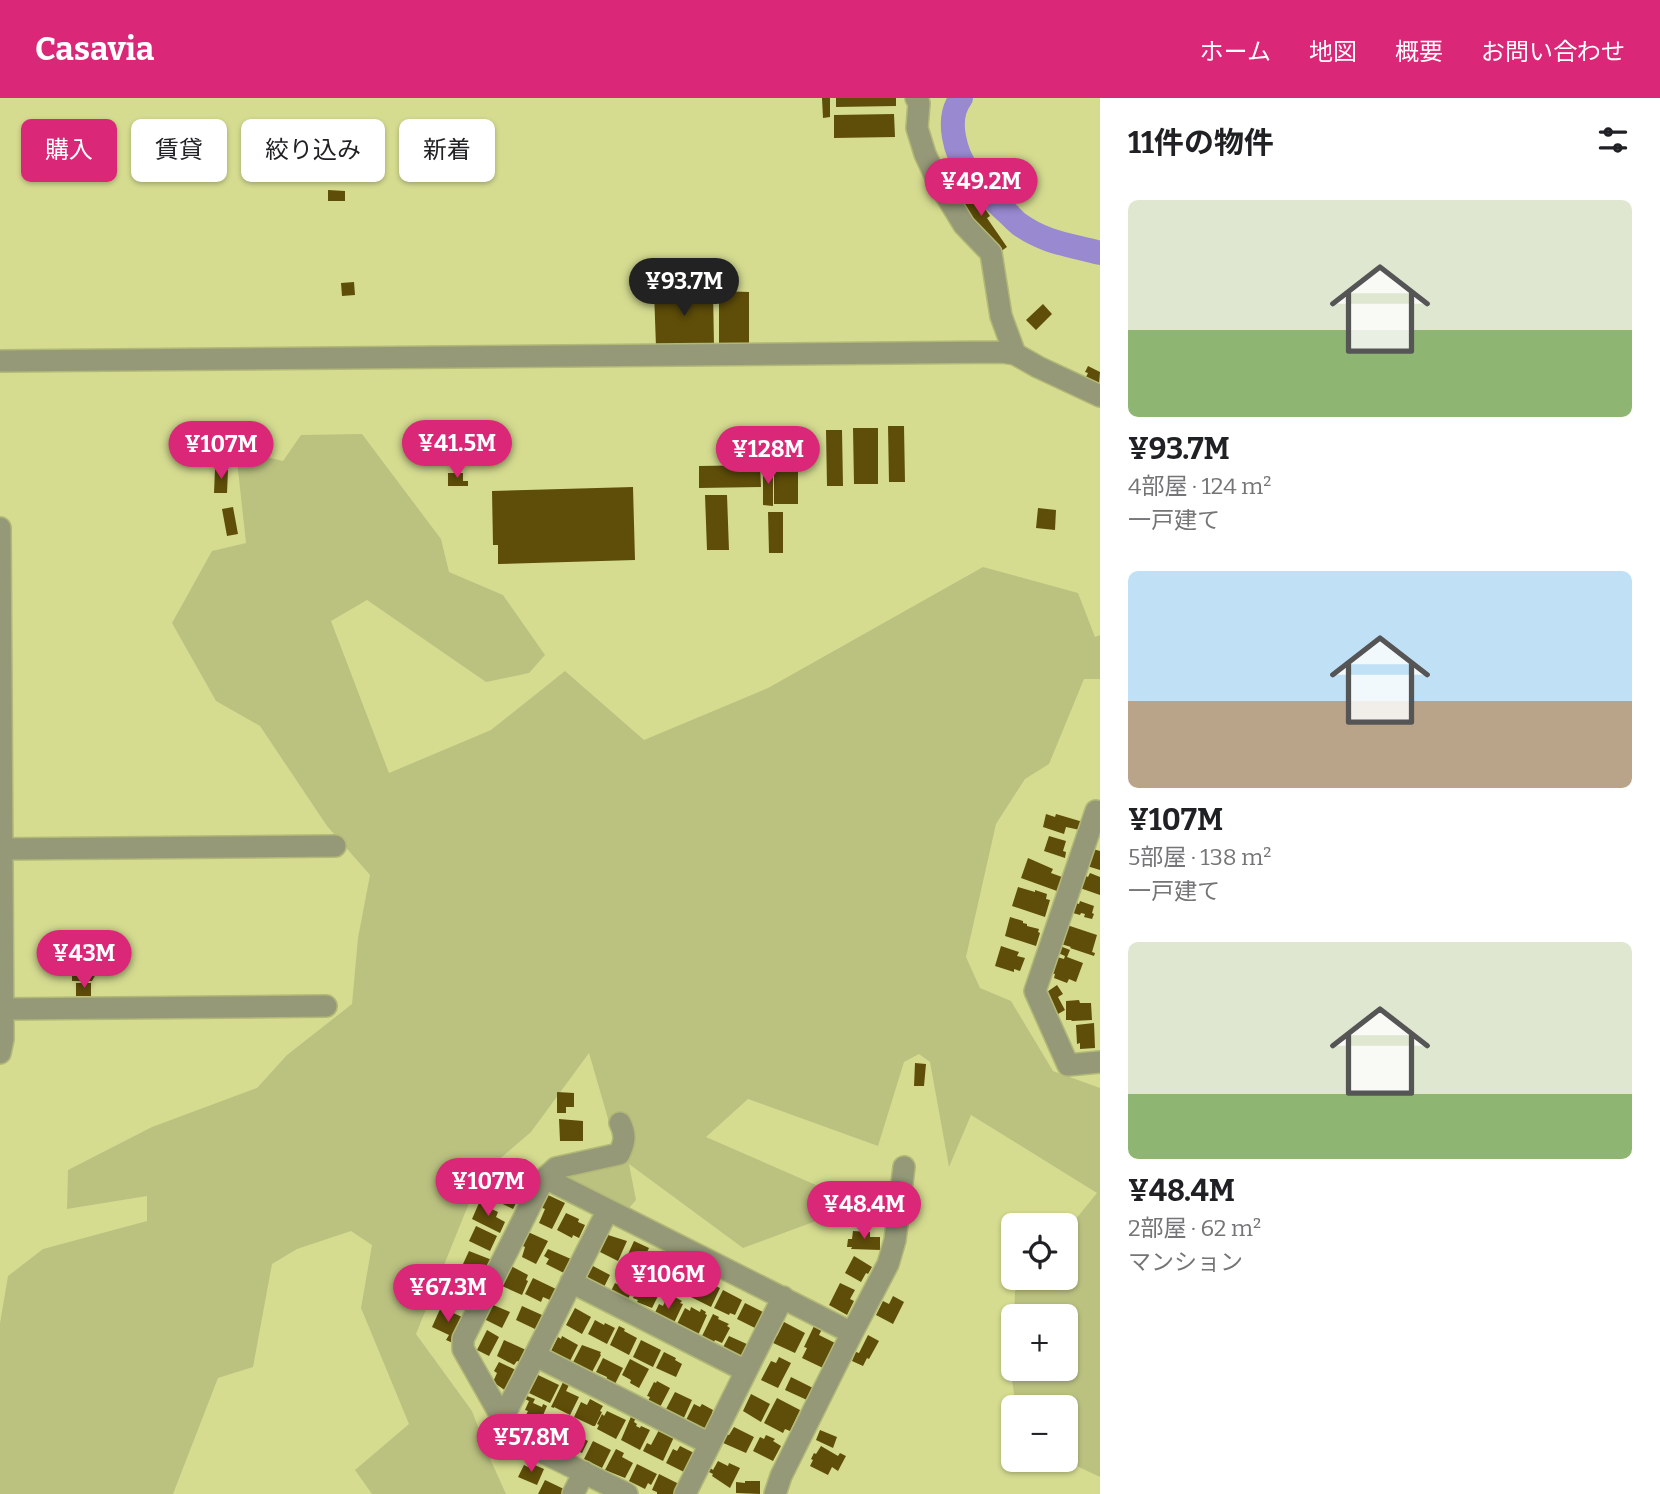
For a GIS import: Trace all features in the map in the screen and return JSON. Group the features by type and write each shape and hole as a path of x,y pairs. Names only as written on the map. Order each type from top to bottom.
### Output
{"street":[{"path":"916,98 919,103 917,128 939,184 964,225 991,253 1001,316 1015,354"},
{"path":"0,361 988,352 1015,354 1100,396"},
{"path":"0,528 3,1009 0,1053"},
{"path":"1096,811 1035,991 1068,1065 1100,1062"},
{"path":"1,849 335,846"},
{"path":"3,1009 326,1006"},
{"path":"620,1123 624,1132 624,1144 619,1154 556,1168 545,1178 463,1339 463,1349 502,1419 518,1440 627,1494"},
{"path":"775,1494 781,1476 888,1264 895,1240 904,1167"},
{"path":"545,1178 852,1332"},
{"path":"502,1419 608,1210"},
{"path":"571,1282 746,1371"},
{"path":"685,1494 783,1297"},
{"path":"536,1356 710,1444"},
{"path":"573,1494 584,1472"}],"green space":[{"path":"362,434 441,539 449,572 503,595 545,655 529,673 486,682 367,600 331,621 389,773 491,730 565,671 644,740 768,688 983,567 1078,593 1095,637 1100,635 1100,679 1084,679 1049,764 1025,779 996,824 966,957 980,988 1011,1001 1053,1071 1100,1088 1100,1477 1078,1467 1078,1395 1014,1395 1012,1381 1078,1381 1078,1304 1014,1304 1015,1291 1078,1290 1078,1216 1097,1193 971,1115 949,1167 930,1062 919,1054 904,1062 878,1146 748,1099 706,1137 816,1185 816,1221 743,1248 629,1164 636,1200 629,1208 561,1173 617,1159 627,1163 613,1136 589,1053 531,1132 480,1176 416,1334 472,1411 506,1494 372,1494 355,1470 409,1424 361,1308 372,1245 351,1231 297,1249 272,1264 253,1367 218,1378 173,1494 0,1494 0,1323 8,1276 43,1249 147,1221 147,1196 67,1209 68,1170 152,1127 257,1088 287,1055 352,1004 358,938 370,875 327,826 260,726 216,701 172,623 212,551 246,543 237,461 228,448 283,461 301,435"}],"building":[{"path":"822,98 830,98 830,117 823,118"},
{"path":"836,98 896,98 896,106 836,107"},
{"path":"894,114 895,137 834,138 834,115"},
{"path":"968,181 973,190 969,192 973,197 976,195 990,216 987,218 1007,247 997,254 957,194 967,188 964,183"},
{"path":"328,190 345,191 345,201 328,201"},
{"path":"354,282 355,295 342,296 341,283"},
{"path":"713,290 714,346 656,347 654,291"},
{"path":"719,291 749,292 749,344 719,344"},
{"path":"1043,304 1052,314 1036,330 1026,320"},
{"path":"1088,366 1100,372 1099,384 1086,377"},
{"path":"888,426 904,426 905,482 889,482"},
{"path":"853,428 878,428 878,484 854,484"},
{"path":"826,430 842,430 843,486 827,486"},
{"path":"760,465 761,487 699,488 699,466"},
{"path":"763,466 773,466 773,506 763,505"},
{"path":"774,466 798,466 798,504 774,504"},
{"path":"215,469 228,470 227,493 214,493"},
{"path":"448,473 463,473 463,481 468,481 468,486 448,486"},
{"path":"633,487 635,560 498,564 498,545 493,545 492,491"},
{"path":"705,495 727,495 729,550 707,550"},
{"path":"233,507 238,534 227,536 222,509"},
{"path":"1038,508 1056,510 1055,530 1036,528"},
{"path":"768,512 783,512 783,553 769,553"},
{"path":"1046,814 1055,817 1056,814 1083,822 1080,830 1066,827 1064,834 1043,827"},
{"path":"1049,836 1066,841 1063,851 1066,852 1065,858 1044,851"},
{"path":"1093,849 1100,851 1100,870 1087,866"},
{"path":"1028,858 1053,869 1051,873 1062,877 1057,891 1021,878"},
{"path":"1090,873 1100,877 1100,895 1080,888 1084,875 1088,877"},
{"path":"1018,887 1047,894 1046,899 1050,900 1045,917 1012,906"},
{"path":"1080,901 1094,906 1092,919 1084,917 1085,914 1073,913 1076,903 1079,904"},
{"path":"1010,917 1039,929 1036,946 1005,936"},
{"path":"1067,925 1097,935 1092,952 1095,953 1094,956 1061,944"},
{"path":"1001,946 1019,952 1017,956 1025,958 1020,971 1014,969 1014,972 995,966"},
{"path":"1060,946 1070,950 1067,957 1083,963 1076,982 1069,979 1067,983 1054,978 1055,974 1051,973 1057,957 1064,959 1065,956 1058,953"},
{"path":"74,961 96,961 96,974 92,981 72,981"},
{"path":"76,983 91,983 91,996 76,996"},
{"path":"1057,985 1063,994 1058,997 1065,1010 1058,1014 1044,994"},
{"path":"1079,1000 1080,1003 1091,1003 1092,1020 1066,1020 1066,1001"},
{"path":"1094,1023 1095,1048 1080,1049 1080,1043 1077,1044 1076,1025"},
{"path":"915,1063 926,1064 924,1086 914,1086"},
{"path":"557,1092 574,1093 574,1107 566,1107 566,1113 557,1113"},
{"path":"559,1119 583,1121 583,1141 560,1141"},
{"path":"523,1159 528,1161 528,1171 523,1173 518,1171 516,1166 518,1161"},
{"path":"498,1182 515,1190 510,1200 516,1203 513,1209 490,1198"},
{"path":"860,1182 885,1184 883,1200 858,1198"},
{"path":"546,1194 565,1203 552,1229 539,1223 545,1209 540,1207"},
{"path":"479,1203 498,1212 496,1217 505,1222 500,1233 472,1219"},
{"path":"877,1203 887,1203 887,1208 882,1208 884,1226 853,1224 854,1208 877,1208"},
{"path":"566,1213 585,1225 579,1238 573,1235 572,1238 557,1230"},
{"path":"476,1226 497,1236 490,1251 469,1241"},
{"path":"853,1231 870,1232 870,1237 880,1237 880,1250 847,1247"},
{"path":"528,1232 548,1241 536,1264 522,1257 525,1247 521,1245"},
{"path":"608,1235 627,1241 618,1261 600,1252"},
{"path":"634,1241 649,1248 638,1270 630,1266 629,1269 620,1266"},
{"path":"548,1249 571,1259 564,1273 546,1264 549,1259 544,1256"},
{"path":"469,1251 492,1260 484,1275 463,1264"},
{"path":"854,1256 872,1267 861,1282 845,1273"},
{"path":"653,1258 668,1265 666,1270 670,1272 665,1283 645,1273"},
{"path":"511,1266 528,1275 522,1295 502,1286"},
{"path":"593,1266 610,1275 602,1291 586,1279"},
{"path":"678,1268 697,1278 692,1288 686,1285 683,1292 669,1285"},
{"path":"623,1269 639,1277 627,1301 611,1291 615,1283 619,1285 621,1280 618,1279"},
{"path":"458,1272 470,1280 466,1287 469,1289 466,1296 461,1293 459,1298 448,1292"},
{"path":"533,1278 556,1289 550,1300 543,1297 541,1302 525,1294"},
{"path":"700,1282 720,1288 711,1307 691,1297"},
{"path":"840,1283 855,1290 850,1299 854,1301 847,1315 829,1305"},
{"path":"639,1285 659,1294 652,1308 633,1298"},
{"path":"723,1290 742,1300 735,1315 714,1308"},
{"path":"667,1296 674,1300 675,1297 683,1304 673,1325 652,1319 659,1304 663,1306"},
{"path":"893,1296 904,1302 893,1324 876,1315 883,1301 889,1304"},
{"path":"745,1303 765,1313 757,1329 737,1319"},
{"path":"491,1304 510,1312 502,1328 484,1319"},
{"path":"522,1306 542,1315 535,1329 516,1320"},
{"path":"441,1307 464,1318 453,1343 446,1340 449,1335 432,1327"},
{"path":"691,1307 700,1312 701,1309 707,1315 695,1342 676,1326 685,1308 690,1311"},
{"path":"575,1308 591,1317 582,1334 566,1325"},
{"path":"713,1314 729,1324 727,1326 730,1328 722,1343 715,1340 713,1344 699,1342"},
{"path":"595,1320 615,1328 607,1344 588,1334"},
{"path":"784,1322 805,1333 795,1353 771,1342"},
{"path":"619,1326 637,1338 629,1355 610,1345"},
{"path":"814,1326 822,1329 819,1335 835,1343 823,1368 802,1358"},
{"path":"487,1330 499,1337 489,1356 477,1350"},
{"path":"868,1335 879,1341 863,1366 852,1361"},
{"path":"562,1336 578,1345 570,1361 551,1351 558,1337 561,1339"},
{"path":"729,1336 749,1345 742,1359 721,1351"},
{"path":"504,1340 526,1350 520,1362 517,1361 514,1365 497,1356"},
{"path":"641,1340 661,1350 653,1367 633,1357"},
{"path":"582,1345 601,1352 591,1374 572,1364"},
{"path":"664,1352 682,1364 676,1377 656,1368"},
{"path":"779,1357 791,1363 778,1388 761,1380 771,1361 776,1363"},
{"path":"603,1358 623,1368 615,1384 596,1372"},
{"path":"630,1359 649,1369 639,1388 622,1375"},
{"path":"499,1362 516,1370 506,1391 493,1382 497,1373 494,1371"},
{"path":"538,1375 559,1385 550,1403 529,1393"},
{"path":"791,1377 813,1388 807,1400 785,1390"},
{"path":"565,1378 571,1381 566,1391 579,1397 570,1415 551,1407"},
{"path":"657,1381 670,1388 659,1409 647,1403 650,1397 647,1396"},
{"path":"675,1392 692,1400 683,1420 665,1411"},
{"path":"751,1394 770,1404 761,1422 743,1411"},
{"path":"527,1396 535,1399 533,1403 547,1406 535,1434 520,1427 528,1411 525,1410 529,1401 525,1399"},
{"path":"777,1398 800,1410 790,1431 785,1429 783,1433 764,1423"},
{"path":"590,1399 603,1406 595,1426 574,1417 581,1402 587,1405"},
{"path":"694,1404 700,1407 702,1404 713,1410 714,1414 706,1430 686,1420"},
{"path":"607,1411 626,1420 616,1439 597,1429 602,1414 604,1416"},
{"path":"633,1412 637,1415 634,1422 636,1426 650,1430 640,1450 621,1440"},
{"path":"558,1414 568,1419 560,1437 539,1430 545,1418 554,1422"},
{"path":"734,1427 754,1437 746,1453 721,1442 725,1434 729,1435"},
{"path":"568,1428 588,1441 582,1453 577,1451 575,1455 560,1444"},
{"path":"659,1430 674,1437 663,1461 643,1451 647,1443 651,1445"},
{"path":"820,1430 837,1437 833,1448 816,1440"},
{"path":"766,1435 781,1446 773,1461 753,1451 760,1437 764,1439"},
{"path":"593,1441 611,1450 602,1468 584,1459"},
{"path":"680,1446 696,1454 686,1473 666,1463 673,1449 677,1451"},
{"path":"821,1446 838,1456 840,1453 846,1456 838,1471 832,1467 828,1475 810,1466 814,1453 816,1454"},
{"path":"616,1449 624,1453 622,1457 633,1463 625,1478 605,1470"},
{"path":"718,1461 740,1468 730,1488 707,1471 709,1467 713,1470"},
{"path":"530,1463 544,1469 537,1485 518,1477 524,1465 528,1467"},
{"path":"637,1464 657,1474 651,1485 648,1483 645,1489 629,1481"},
{"path":"659,1474 679,1484 674,1494 657,1494 652,1490"},
{"path":"545,1480 566,1490 564,1494 538,1494"},
{"path":"760,1481 760,1494 736,1493 736,1482"}],"waterway":[{"path":"961,98 954,116 956,147 977,183 1017,222 1029,230 1058,243 1100,253"}]}
